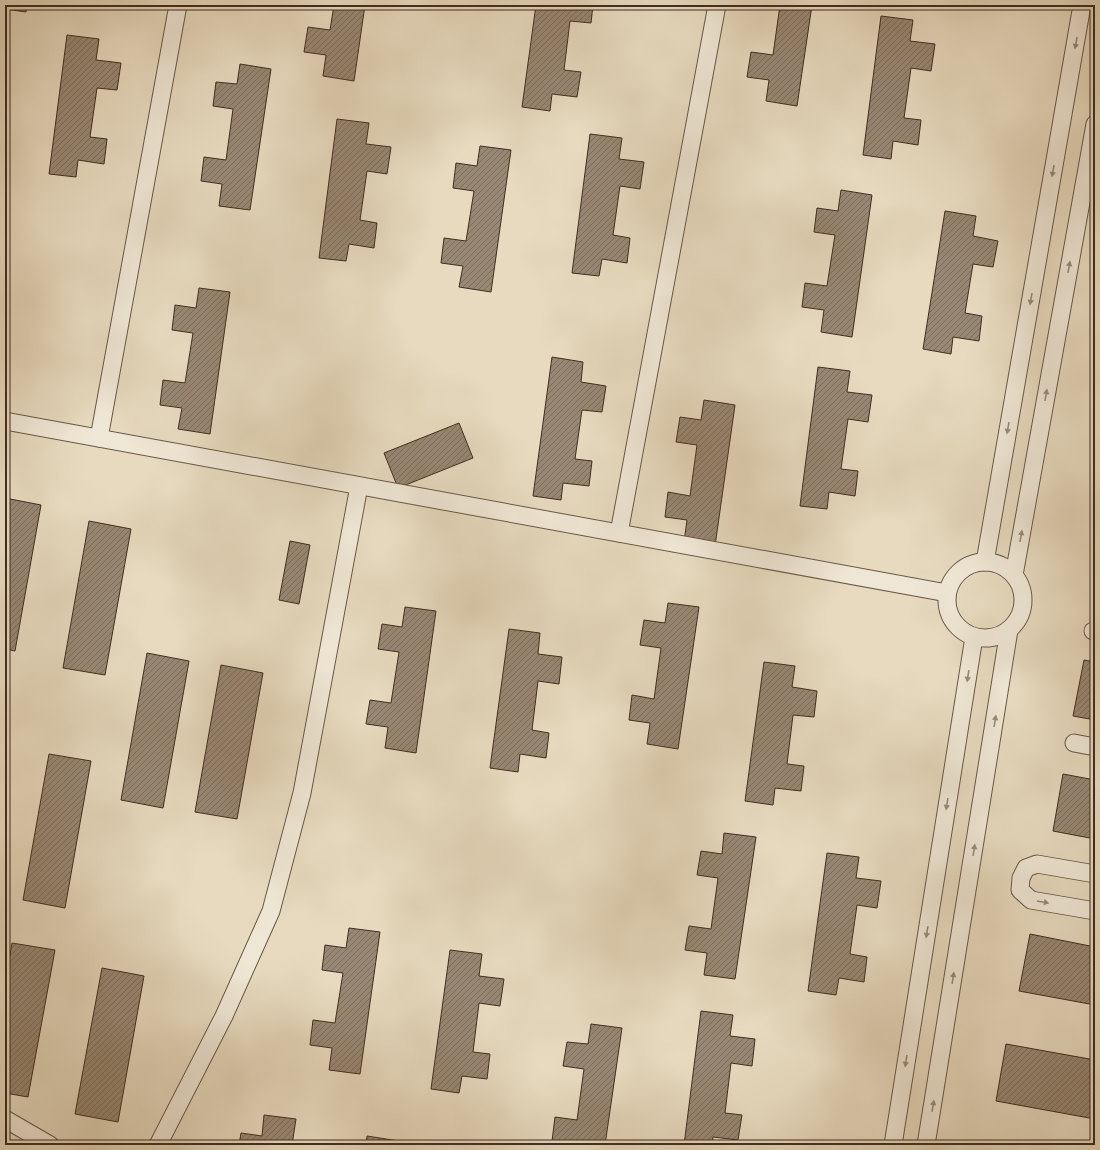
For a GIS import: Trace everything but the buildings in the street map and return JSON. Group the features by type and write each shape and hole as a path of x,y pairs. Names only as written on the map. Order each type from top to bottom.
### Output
{"street":[{"path":"99,438 178,5"},
{"path":"619,533 717,5"},
{"path":"985,562 1082,5"},
{"path":"1014,575 1095,124"},
{"path":"5,421 948,593"},
{"path":"158,1145 224,1016 271,911 302,794 359,486"},
{"path":"991,562 1003,566 1014,575 1020,585 1023,603 1018,621 1009,630 998,636 987,639 974,637 964,632 956,625 950,615 947,605 951,583 957,574 974,564 991,562"},
{"path":"926,1145 1009,630"},
{"path":"893,1145 974,637"},
{"path":"1074,743 1095,747"},
{"path":"1095,874 1037,864 1026,868 1020,878 1020,890 1031,900 1095,911"},
{"path":"5,1119 50,1145"}]}
